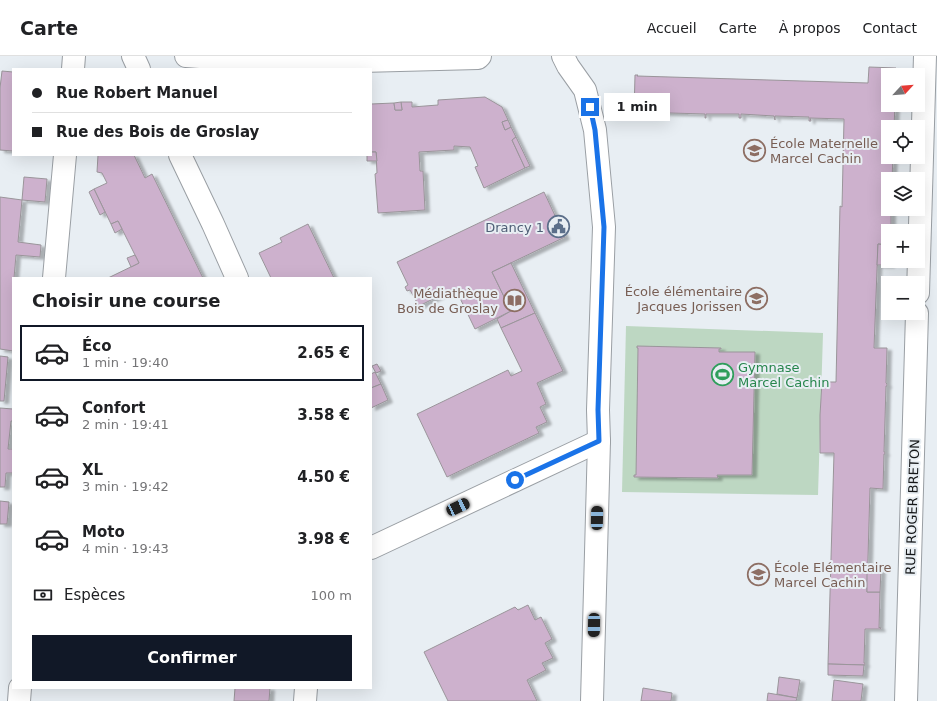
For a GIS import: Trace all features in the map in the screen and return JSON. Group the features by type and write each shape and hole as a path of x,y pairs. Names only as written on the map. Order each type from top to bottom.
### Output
{"street":[{"path":"73,68 74,56"},
{"path":"133,56 139,68"},
{"path":"186,56 283,63 478,58 480,56"},
{"path":"563,56 568,66 585,90 595,130 604,227 598,410 599,441 592,701"},
{"path":"919,276 925,56"},
{"path":"54,277 65,156"},
{"path":"180,156 237,277"},
{"name":"RUE ROGER BRETON","path":"906,701 917,320"},
{"path":"372,548 599,441"},
{"path":"19,701 20,689"},
{"path":"305,701 306,689"}],"green space":[{"name":"Gymnase Marcel Cachin","path":"626,326 823,333 818,495 622,492"}],"building":[{"path":"869,67 896,68 881,68 881,112 895,112 894,120 881,120 881,164 893,164 892,172 881,172 881,216 891,216 891,224 881,224 881,244 878,244 874,348 887,348 885,454 883,489 870,488 867,592 880,592 879,628 880,627 881,629 865,629 865,665 828,664 834,453 820,453 820,415 822,382 836,382 840,206 842,207 844,119 810,118 811,121 809,121 809,117 775,116 775,120 774,116 741,114 741,118 739,118 739,114 706,114 705,118 705,114 634,113 635,75 868,83"},
{"path":"2,71 12,72 12,151 0,150 0,88"},
{"path":"485,97 502,107 508,120 502,122 505,130 511,127 516,137 512,140 525,168 484,188 475,167 478,166 470,147 454,146 454,150 419,152 420,171 423,171 425,210 378,213 375,174 377,173 376,152 372,152 372,104 394,103 395,110 402,110 401,102 412,102 412,107 438,105 438,100"},
{"path":"401,102 402,110 395,110 394,103"},
{"path":"508,120 511,127 505,130 502,122"},
{"path":"516,137 530,166 525,168 512,140"},
{"path":"372,152 376,152 377,161 367,161 367,156 372,156"},
{"path":"98,156 134,156 145,178 152,174 203,277 110,277 139,263 118,221 111,224 94,189 107,183 102,173 97,172"},
{"path":"24,177 47,179 45,202 22,200"},
{"path":"94,189 105,212 100,215 89,192"},
{"path":"544,192 565,237 492,272 511,311 475,329 455,288 419,306 410,290 407,291 405,287 408,285 397,262"},
{"path":"0,197 22,200 18,242 41,245 40,257 16,255 14,277 12,277 12,351 0,349"},
{"path":"118,221 122,229 115,233 111,224"},
{"path":"308,224 334,277 271,277 259,253 282,242 280,238"},
{"path":"878,244 881,244 881,265 877,265"},
{"path":"135,255 139,263 131,267 127,258"},
{"path":"511,263 535,313 501,328 497,319 511,311 492,272"},
{"path":"535,313 563,371 537,383 546,404 540,407 547,422 536,427 539,433 447,477 417,414 508,370 511,376 522,371 501,328"},
{"path":"637,346 721,348 719,349 719,352 755,352 752,475 717,475 718,478 634,477 634,475 636,475"},
{"path":"0,356 8,357 4,401 0,401"},
{"path":"377,364 381,371 376,373 372,366"},
{"path":"375,372 381,384 372,388 372,374"},
{"path":"381,384 388,400 372,408 372,388"},
{"path":"0,408 12,409 8,449 12,449 12,473 6,473 5,487 0,487"},
{"path":"0,501 9,502 7,524 0,524"},
{"path":"867,569 881,570 880,592 867,592"},
{"path":"528,605 535,620 541,617 552,639 545,643 553,658 542,663 546,670 527,680 537,701 448,701 424,652 515,607 518,610"},
{"path":"828,664 864,665 863,676 828,675"},
{"path":"779,677 800,680 797,698 777,694"},
{"path":"834,680 863,684 861,701 832,701"},
{"path":"643,688 672,693 671,701 641,701"},
{"path":"235,689 270,689 269,701 234,701"},
{"path":"768,693 797,698 796,701 767,701"}],"place":[{"name":"École Maternelle Marcel Cachin","path":"755,150"},
{"name":"Drancy 1","path":"559,227"},
{"name":"École élémentaire Jacques Jorissen","path":"757,298"},
{"name":"Médiathèque Bois de Groslay","path":"514,300"},
{"name":"Gymnase Marcel Cachin","path":"723,374"},
{"name":"École Elémentaire Marcel Cachin","path":"758,574"}],"route":[{"path":"515,480 599,441 598,410 604,227 595,130 590,107"}]}
